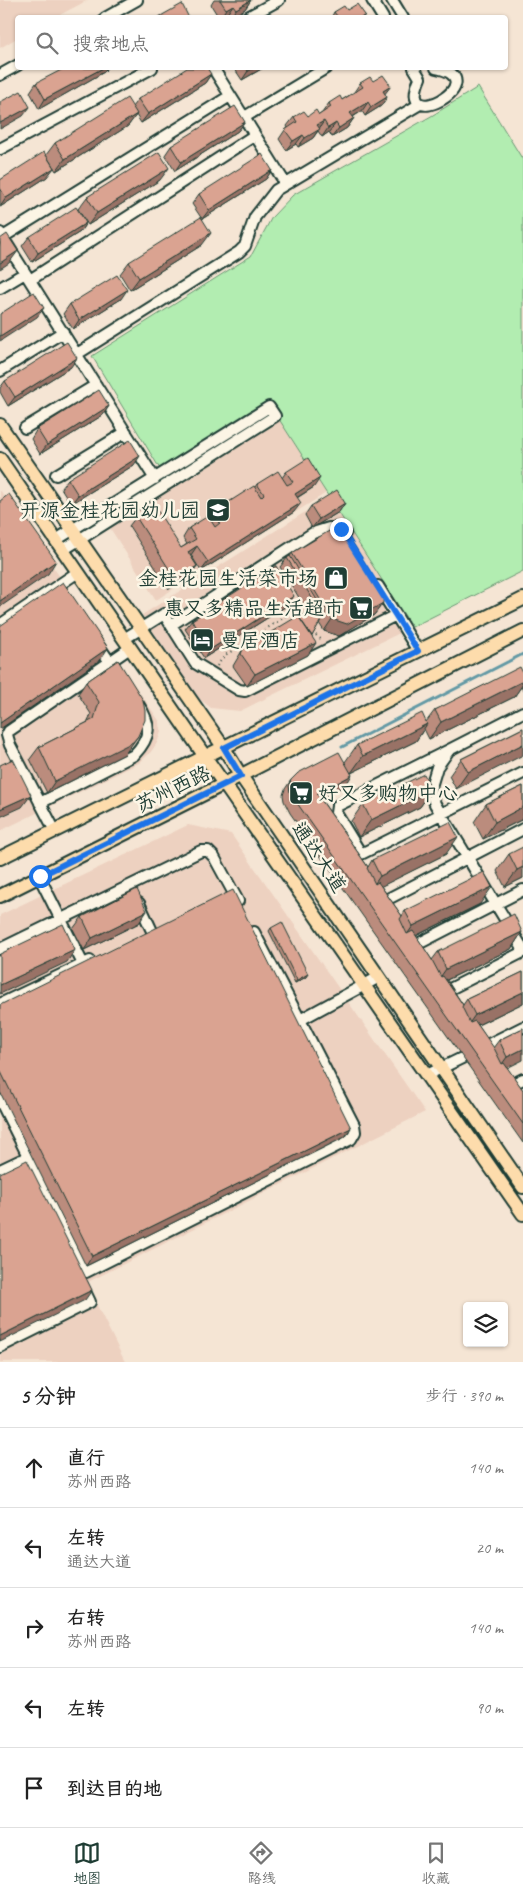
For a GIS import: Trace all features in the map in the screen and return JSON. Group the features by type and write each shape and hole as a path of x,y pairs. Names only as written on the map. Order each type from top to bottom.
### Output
{"main road":[{"name":"通达大道","path":"0,425 224,748 241,776 523,1187"},
{"name":"通达大道","path":"0,459 523,1214"},
{"name":"苏州西路","path":"0,858 523,599"},
{"name":"苏州西路","path":"0,896 241,776 523,631"}],"street":[{"path":"110,15 137,0"},
{"path":"252,15 279,0"},
{"path":"372,0 381,15"},
{"path":"392,0 401,15"},
{"path":"0,75 15,67"},
{"path":"0,148 148,70"},
{"path":"214,70 285,183"},
{"path":"243,118 323,70"},
{"path":"415,70 420,78"},
{"path":"420,104 415,92 420,78 433,70"},
{"path":"77,354 239,252 244,246 255,217 276,190 285,183 420,104 432,104 449,96 455,83 454,77 449,72 442,70"},
{"path":"168,484 159,476 126,432 2,235 230,96"},
{"path":"0,288 27,276 255,135"},
{"path":"0,370 63,332"},
{"path":"25,428 96,384"},
{"path":"59,545 168,484 275,416 269,407 159,476 76,535"},
{"path":"56,475 126,432"},
{"path":"192,455 198,464"},
{"path":"171,625 313,533 336,528 344,532 349,540"},
{"path":"0,625 59,590 78,572"},
{"path":"370,574 418,651"},
{"path":"55,831 10,745 7,735 9,731 110,662 141,628 164,614 195,663 239,690 245,691 396,615"},
{"path":"40,803 126,760 139,750 147,736 147,720 130,691 89,632"},
{"path":"523,712 336,806 336,812 361,854 523,773"},
{"path":"448,990 523,950 441,814 430,790 437,767 449,750"},
{"path":"382,902 523,829"},
{"path":"0,949 201,851 208,851 214,857 229,895 242,910"},
{"path":"40,876 83,964"},
{"path":"130,885 153,931"},
{"path":"416,945 523,890"},
{"path":"0,1100 86,1272 351,1139 355,1132 354,1125 251,927"},
{"path":"0,1004 100,956"},
{"path":"300,1020 379,977"},
{"path":"483,1047 523,1027"},
{"path":"427,1076 462,1058"},
{"path":"513,1084 523,1079"},
{"path":"0,1170 21,1160 90,1302 0,1347"}],"path":[{"path":"213,675 224,656 294,612 295,602 289,594"},
{"path":"312,632 331,648"}],"shaded area":[{"path":"0,0 88,0 60,15 15,15 15,39 0,48"},
{"name":"开源金桂花园幼儿园","path":"280,420 326,493 156,600 110,528"},
{"path":"0,490 160,722 161,732 157,743 150,753 139,763 0,831"},
{"path":"329,497 412,627 240,711 211,708 197,697 142,615"},
{"path":"188,825 231,834 425,1112 86,1283 125,1362 0,1362 0,915"}],"green space":[{"path":"478,87 523,160 523,571 412,627 268,402 160,469 92,356 251,256 272,217 293,195"}],"building":[{"path":"220,0 251,0 236,9 233,5 226,9"},
{"path":"182,4 188,15 162,15"},
{"path":"357,4 365,15 336,15 334,12 344,6 347,10"},
{"path":"61,70 99,70 45,99 36,83"},
{"path":"184,70 208,70 211,74 148,114 138,99"},
{"path":"383,75 391,86 383,91 387,97 371,107 368,102 350,113 354,118 339,128 336,123 328,128 324,121 317,125 320,129 305,138 303,135 293,141 285,130 297,122 294,117 304,111 308,116 316,110 319,115 331,107 329,103 340,96 342,100 363,87 360,83 370,77 373,81"},
{"path":"21,91 30,107 0,123 0,102"},
{"path":"127,98 137,114 65,159 55,143"},
{"path":"235,106 245,122 181,162 171,146"},
{"path":"44,152 54,168 6,198 0,188 0,180"},
{"path":"159,152 169,168 97,213 87,197"},
{"path":"262,154 272,170 209,210 199,194"},
{"path":"76,207 86,223 38,253 29,237"},
{"path":"201,217 211,233 139,278 129,262"},
{"path":"7,234 18,251 0,263 0,239"},
{"path":"117,275 127,290 79,320 70,304"},
{"path":"34,292 44,308 0,336 0,314"},
{"path":"67,342 77,358 15,397 5,381"},
{"path":"99,390 109,406 47,445 37,429"},
{"path":"130,440 140,456 78,495 68,479"},
{"path":"308,458 320,478 295,494 301,503 208,562 197,546 188,552 197,566 176,580 136,517 154,505 181,548 196,539 189,528 208,516 215,527 220,523 213,512 254,486 261,497 264,494 257,484 278,471 287,485 293,482 286,472"},
{"path":"337,490 345,503 319,519 311,506"},
{"path":"9,494 56,561 0,601 0,501"},
{"path":"341,524 384,595 383,603 347,624 332,619 292,553"},
{"path":"290,556 325,613 312,636 299,617 317,606 287,558"},
{"path":"276,566 294,596 211,649 192,620"},
{"path":"63,582 108,648 0,723 0,626"},
{"path":"298,616 316,643 255,674 241,654 243,649"},
{"path":"118,660 143,700 145,720 138,736 133,742 55,781 39,747 94,719 99,702 86,682"},
{"path":"520,667 523,673 523,681 441,722 435,710"},
{"path":"422,713 427,724 363,756 357,745"},
{"path":"523,728 523,744 468,772 461,759"},
{"path":"339,752 352,775 317,794 368,867 375,884 378,882 402,916 400,919 407,934 413,931 441,977 443,976 463,1005 462,1007 470,1023 475,1021 494,1048 502,1064 504,1063 523,1090 523,1124 290,792 291,780 298,773"},
{"path":"13,759 31,795 0,809 0,765"},
{"path":"424,774 432,790 371,820 363,804"},
{"path":"523,786 523,807 495,822 486,804"},
{"path":"450,822 458,837 380,876 372,860"},
{"path":"523,847 523,867 517,870 509,854"},
{"path":"484,872 492,887 413,926 405,911"},
{"path":"137,889 147,911 92,938 82,917"},
{"path":"233,890 351,1128 92,1256 0,1070 0,1005"},
{"path":"514,914 522,932 446,969 438,952"},
{"path":"282,922 308,974 297,980 271,928"},
{"path":"63,924 75,950 0,985 0,954"},
{"path":"523,972 523,992 475,1015 467,999"},
{"path":"523,1028 523,1049 507,1057 499,1040"},
{"path":"27,1160 92,1290 0,1336 0,1173"}],"waterway":[{"path":"342,747 523,654"}],"place":[{"name":"开源金桂花园幼儿园","path":"218,510"},
{"name":"金桂花园生活菜市场","path":"336,578"},
{"name":"惠又多精品生活超市","path":"361,608"},
{"name":"曼居酒店","path":"202,640"},
{"name":"好又多购物中心","path":"301,793"}],"route":[{"path":"40,876 241,776 224,748 418,651 341,529"}]}
